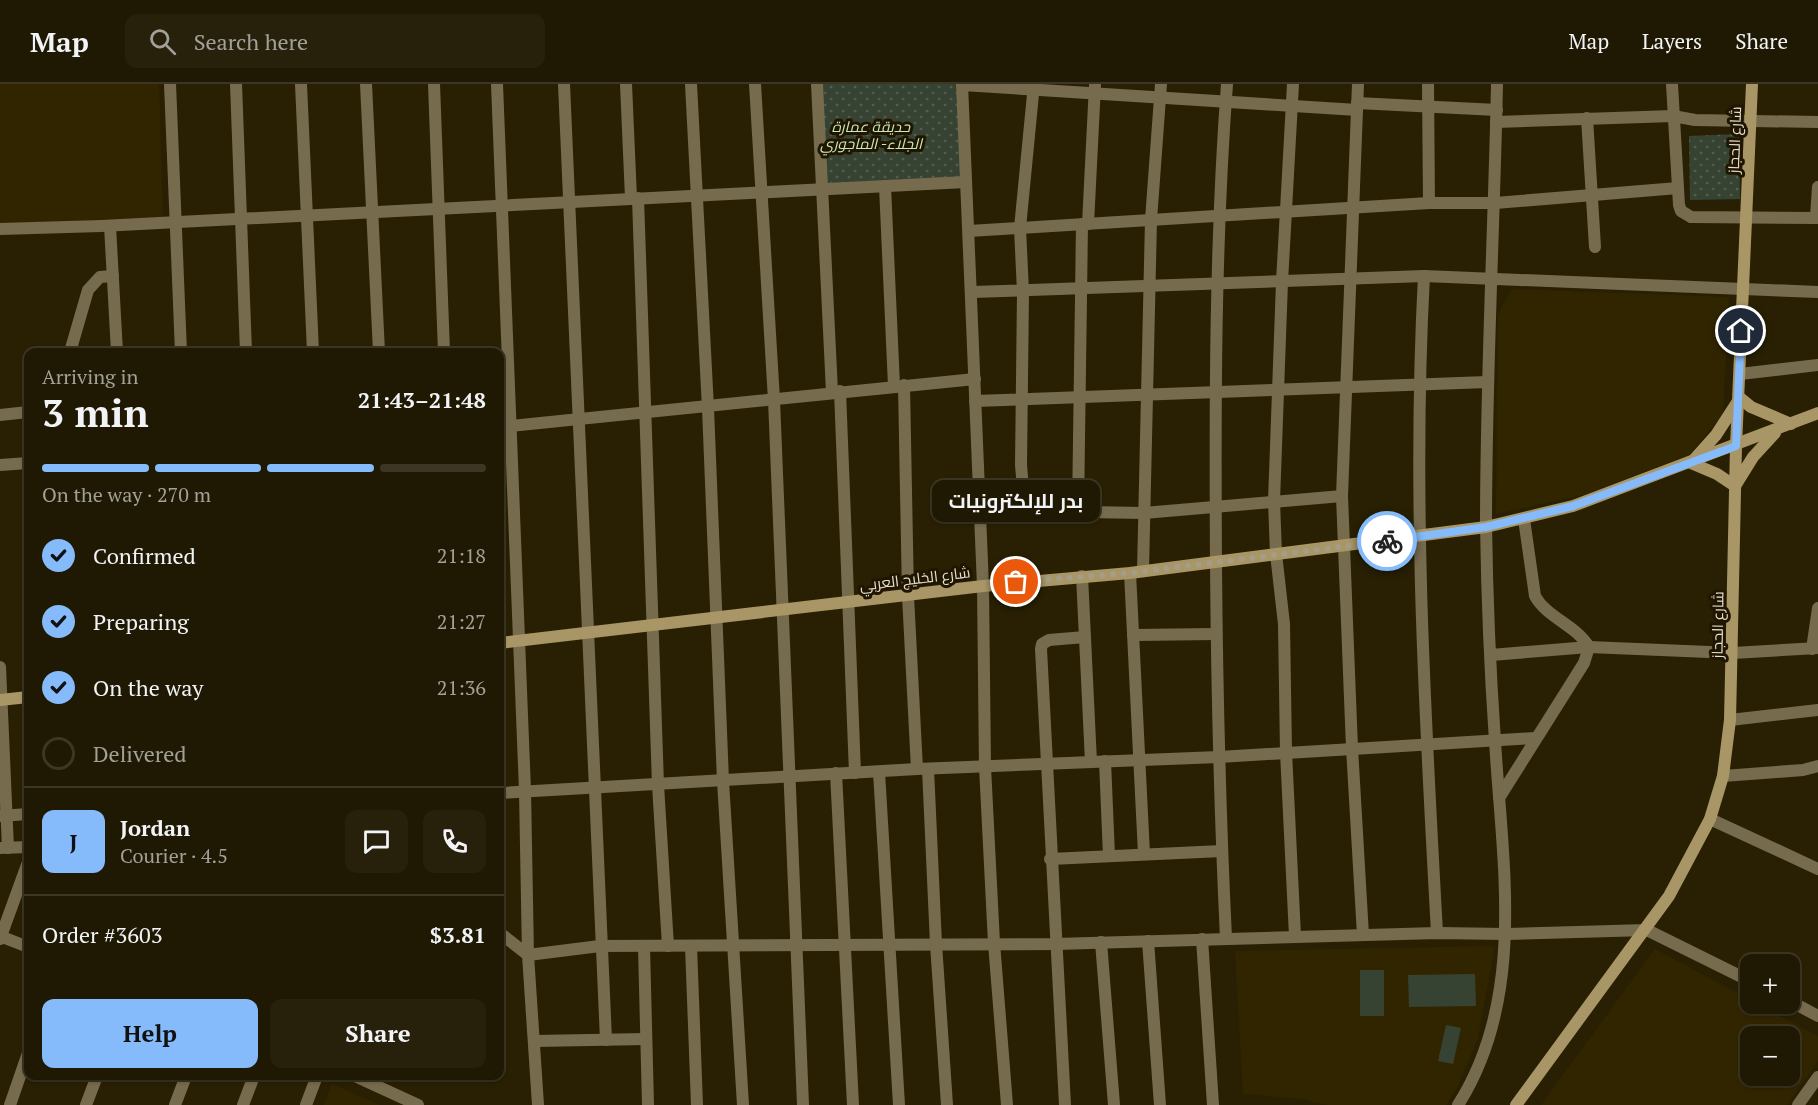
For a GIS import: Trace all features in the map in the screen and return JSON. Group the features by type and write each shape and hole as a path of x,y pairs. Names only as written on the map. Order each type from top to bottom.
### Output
{"main road":[{"name":"شارع الحجاز","path":"1516,1105 1647,930 1669,896 1710,819 1723,776 1730,720 1733,653 1736,446 1740,398 1742,288 1752,84"},
{"path":"1778,430 1753,457 1735,486 1717,474 1691,463 1716,435 1740,398 1752,407 1791,423"},
{"name":"شارع الخليج العربي","path":"504,643 983,586 1143,572 1486,527 1573,506 1818,413"},
{"path":"1,700 24,697"}],"street":[{"path":"170,84 181,348"},
{"path":"236,84 246,348"},
{"path":"301,84 313,348"},
{"path":"366,84 379,348"},
{"path":"434,84 444,348"},
{"path":"497,84 504,348"},
{"path":"564,84 600,946 606,1040"},
{"path":"626,84 645,414 658,785 668,946"},
{"path":"691,84 708,408 723,781 743,1105"},
{"path":"755,84 784,609 788,776 803,1105"},
{"path":"817,84 821,189 848,602 855,773"},
{"path":"1007,1105 994,943 986,766 983,586 973,292 962,84 1160,90 1226,101 1292,105 1428,106 1496,116 1587,118 1673,116 1687,120 1818,122"},
{"path":"1226,938 1219,757 1214,508 1218,284 1227,84"},
{"path":"1293,84 1282,282 1274,501 1276,554 1284,624 1286,752 1295,936"},
{"path":"1358,84 1355,208 1345,387 1342,496 1352,748 1363,935"},
{"path":"1428,84 1429,203"},
{"path":"1458,1105 1488,1041 1506,934 1494,740 1486,527 1486,382 1495,203 1497,84"},
{"path":"1672,84 1681,211 1690,217 1817,218 1818,187"},
{"path":"1034,87 1020,228 1023,292 1022,506 1030,512 1144,513 1342,496"},
{"path":"1078,512 1081,289 1095,88"},
{"path":"1143,572 1151,220 1160,90"},
{"path":"1587,118 1595,247"},
{"path":"0,229 966,182"},
{"path":"885,186 899,385 908,596 947,1105"},
{"path":"969,231 1429,203 1495,203 1678,188"},
{"path":"110,225 117,348"},
{"path":"71,348 88,290 100,277 113,276"},
{"path":"973,292 1424,276 1818,292"},
{"path":"1424,276 1418,385 1421,537 1426,745 1437,933"},
{"path":"504,353 505,427 519,641 525,791 528,955 538,1105"},
{"path":"1740,374 1818,365"},
{"path":"505,427 975,379"},
{"path":"975,400 1486,382"},
{"path":"0,415 24,412"},
{"path":"0,465 24,463"},
{"path":"1524,519 1535,596 1543,606 1578,633 1589,647"},
{"path":"1130,573 1144,854"},
{"path":"1082,576 1092,762"},
{"path":"1491,655 1589,647 1733,653 1815,649 1818,608"},
{"path":"1132,635 1216,634"},
{"path":"1065,1105 1050,859 1042,644 1049,640 1085,637"},
{"path":"1499,798 1584,663 1589,647"},
{"path":"0,667 4,848 24,847"},
{"path":"1730,720 1818,710"},
{"path":"504,793 836,773 1219,757 1535,738"},
{"path":"1105,761 1109,856"},
{"path":"1723,776 1803,770 1818,766"},
{"path":"879,771 899,1105"},
{"path":"836,773 853,1105"},
{"path":"3,816 24,814"},
{"path":"1710,819 1818,869"},
{"path":"1050,859 1222,851"},
{"path":"24,873 0,937 24,946"},
{"path":"504,936 528,955 600,946 1056,944 1295,936 1647,930 1740,976"},
{"path":"1202,939 1213,1105"},
{"path":"1148,941 1160,1105"},
{"path":"1101,942 1114,1105"},
{"path":"691,946 697,1105"},
{"path":"644,947 648,1105"},
{"path":"1800,1006 1818,1016"},
{"path":"534,1041 646,1039"},
{"path":"10,1105 24,1065"},
{"path":"1798,1105 1818,1077"},
{"path":"86,1105 95,1080"},
{"path":"175,1105 184,1080"},
{"path":"243,1105 252,1080"},
{"path":"306,1105 315,1080"},
{"path":"364,1080 418,1105"}],"shaded area":[{"path":"0,84 159,84 163,217 0,224"},
{"path":"1512,289 1729,297 1723,414 1689,455 1583,495 1496,514 1498,314"},
{"path":"1495,946 1478,1038 1458,1086 1446,1105 1328,1105 1301,1099 1243,1094 1235,951"},
{"path":"1655,949 1740,995 1740,1014 1776,1014 1799,1026 1740,1026 1740,1086 1800,1086 1800,1027 1818,1036 1818,1061 1787,1105 1541,1105"},
{"path":"332,1084 380,1105 324,1105"}],"green space":[{"name":"حديقة عمارة الجلاء- الماجوري","path":"817,84 961,84 965,182 822,189"},
{"path":"1739,134 1740,199 1690,200 1689,136"},
{"path":"1360,970 1384,970 1384,1016 1360,1016"},
{"path":"1475,974 1476,1006 1409,1007 1408,975"},
{"path":"1446,1025 1461,1028 1453,1064 1438,1061"}],"way so far":[{"path":"1016,582 1130,573 1387,541"}],"place":[{"name":"بدر للإلكترونيات","path":"1016,582"}],"route":[{"path":"1387,541 1486,527 1573,506 1736,446 1740,398 1741,331"}]}
